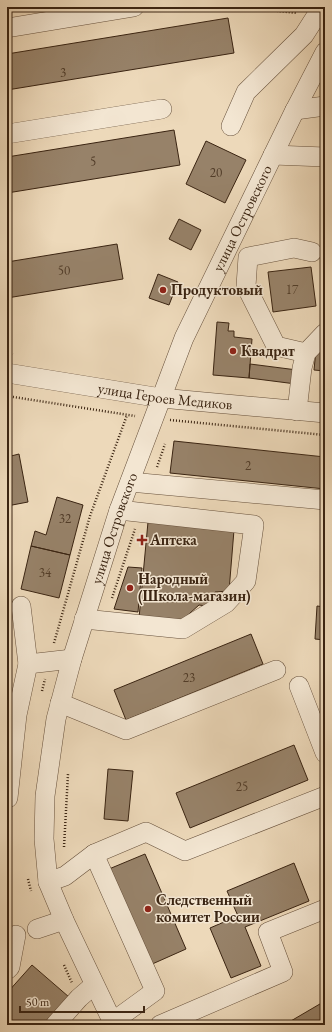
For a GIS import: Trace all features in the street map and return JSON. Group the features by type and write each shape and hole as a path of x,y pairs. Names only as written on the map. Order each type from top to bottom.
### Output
{"street":[{"path":"7,28 134,7"},
{"path":"231,126 246,92 304,35 321,12"},
{"name":"улица Островского","path":"114,1025 64,920 48,882 44,839 46,796 56,719 84,619 119,510 184,338 295,110 325,52"},
{"path":"295,110 325,106"},
{"path":"7,134 162,109"},
{"path":"274,155 325,157"},
{"path":"306,353 276,346 246,286 248,257 294,248 312,252"},
{"path":"297,411 302,368 306,353 325,333"},
{"name":"улица Героев Медиков","path":"7,373 161,398 325,413"},
{"path":"130,482 325,500"},
{"path":"84,619 183,629 226,603 246,581 254,525 119,510"},
{"path":"8,798 17,715 28,664 21,606"},
{"path":"28,664 72,659"},
{"path":"60,703 126,730 276,670"},
{"path":"299,686 325,753"},
{"path":"48,882 65,876 94,854 146,832 185,851 325,796"},
{"path":"94,854 155,991 122,1015 114,1025"},
{"path":"160,1025 283,972 268,932 325,909"},
{"path":"37,929 64,920"},
{"path":"7,970 10,967 16,935"},
{"path":"55,1025 79,998 94,985"}],"path":[{"path":"241,7 321,12"}],"building":[{"path":"228,18 234,53 7,90 7,54"},
{"path":"174,130 180,165 7,193 7,157"},
{"path":"206,141 246,160 225,203 186,184"},
{"path":"179,219 201,230 191,250 169,239"},
{"path":"117,244 123,279 7,298 7,262"},
{"path":"311,267 316,306 273,312 268,272"},
{"name":"Продуктовый","path":"158,274 178,282 169,305 149,298"},
{"name":"Квадрат","path":"217,322 229,323 228,331 234,331 234,337 252,339 249,378 213,375"},
{"path":"316,350 325,351 325,371 314,370"},
{"path":"250,364 297,370 296,384 249,378"},
{"path":"174,441 325,457 325,489 170,473"},
{"path":"19,454 28,502 7,506 7,457"},
{"path":"57,497 83,505 70,555 31,546 35,531 46,535"},
{"path":"148,522 234,530 229,591 215,592 213,607 199,605 180,622 139,618"},
{"path":"31,546 70,555 59,598 21,589"},
{"name":"Народный (Школа-магазин)","path":"128,567 142,568 138,612 114,609"},
{"path":"317,606 325,607 325,640 315,639"},
{"path":"251,634 263,664 126,720 114,690"},
{"path":"294,745 308,780 190,828 176,793"},
{"path":"108,769 133,771 128,821 104,819"},
{"name":"Следственный комитет России","path":"145,854 186,949 150,965 109,869"},
{"path":"294,863 309,901 245,927 261,966 231,978 210,928 238,916 227,891"},
{"path":"32,965 69,997 44,1025 7,1025 7,993"},
{"path":"325,1001 325,1025 284,1025"}],"place":[{"name":"Продуктовый","path":"163,290"},
{"name":"Квадрат","path":"233,351"},
{"name":"Аптека","path":"142,540"},
{"name":"Народный (Школа-магазин)","path":"130,588"},
{"name":"Следственный комитет России","path":"148,909"}]}
